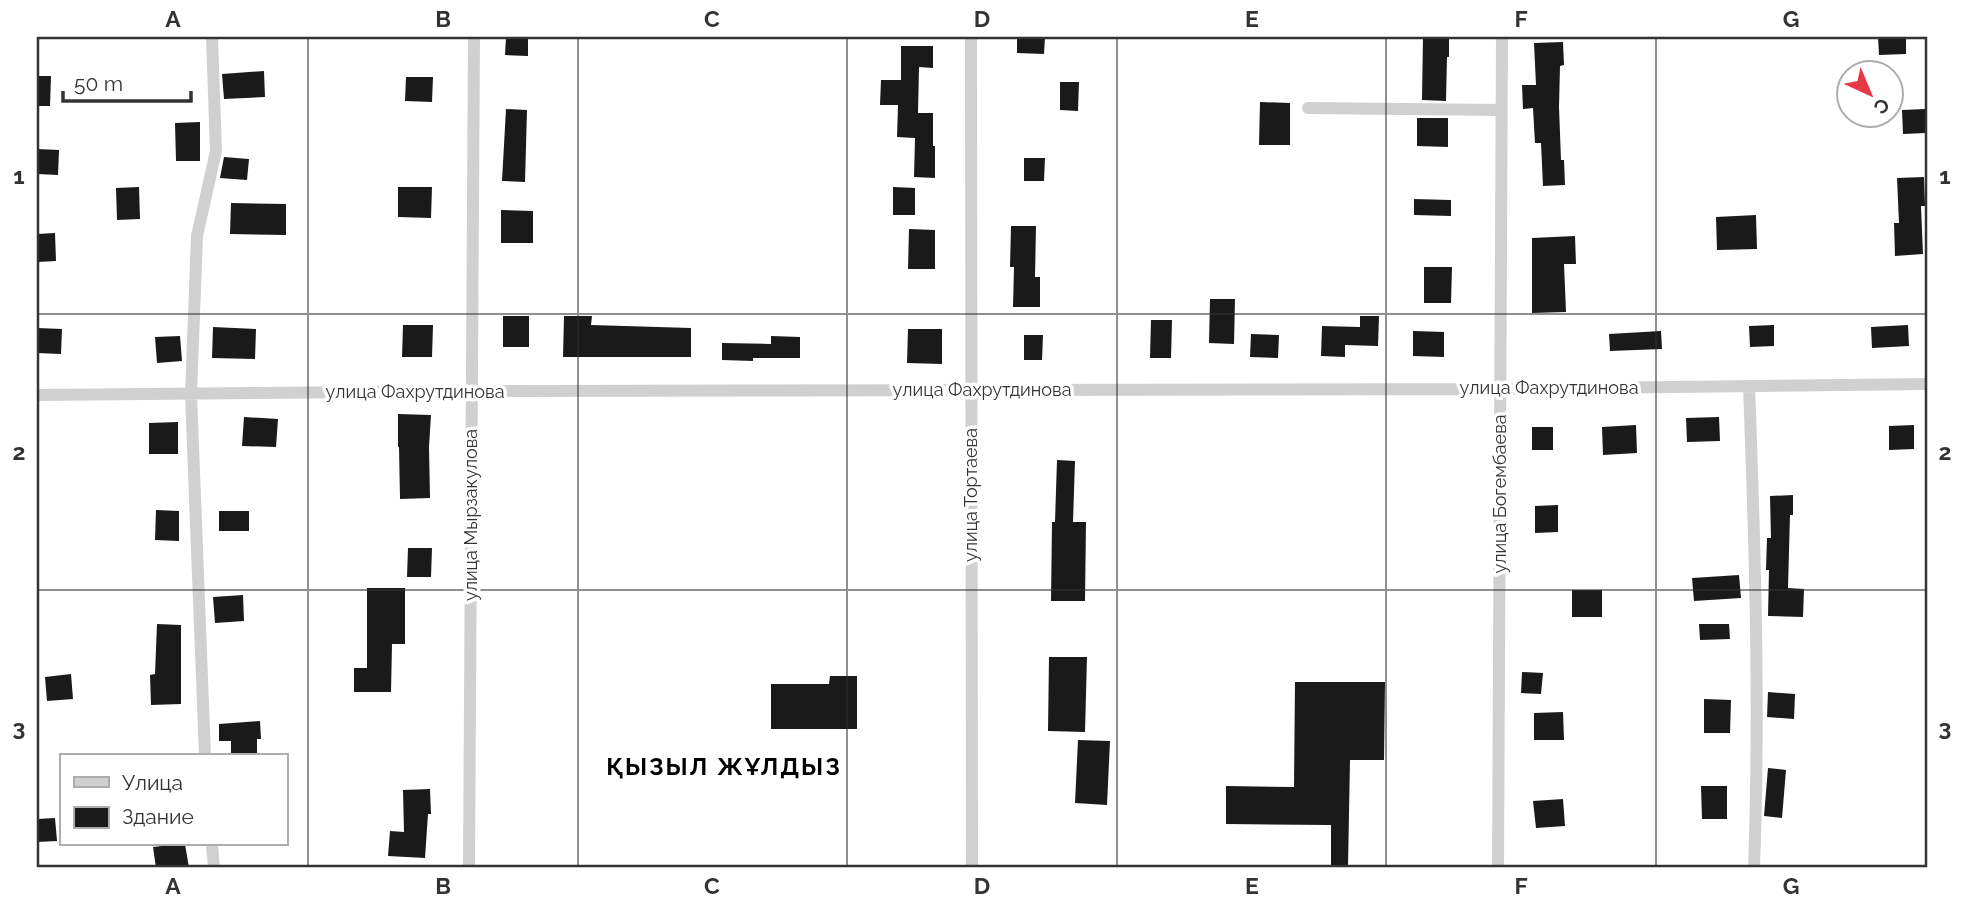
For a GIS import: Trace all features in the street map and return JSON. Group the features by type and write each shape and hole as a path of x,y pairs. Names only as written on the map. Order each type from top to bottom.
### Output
{"street":[{"path":"205,754 191,394 197,236 216,151 212,37"},
{"name":"улица Мырзакулова","path":"469,868 474,37"},
{"name":"улица Тортаева","path":"971,37 972,868"},
{"name":"улица Богембаева","path":"1498,868 1502,37"},
{"path":"1308,108 1501,110"},
{"name":"улица Фахрутдинова","path":"37,395 472,391 1500,389 1927,384"},
{"path":"1749,386 1756,589 1758,773 1754,868"},
{"path":"212,846 214,868"}],"building":[{"path":"506,37 528,37 528,56 505,55"},
{"path":"1017,37 1045,37 1044,54 1017,53"},
{"path":"1423,37 1449,37 1446,101 1422,100"},
{"path":"1878,37 1906,37 1906,54 1879,55"},
{"path":"1563,42 1564,65 1560,66 1559,107 1565,185 1543,186 1541,143 1535,143 1533,108 1523,109 1522,85 1536,85 1534,43"},
{"path":"901,46 933,46 933,68 919,67 918,113 933,113 935,178 914,177 915,138 897,137 898,105 880,105 881,80 901,80"},
{"path":"264,71 265,97 224,99 222,74"},
{"path":"37,76 51,76 50,106 37,106"},
{"path":"406,77 433,77 432,102 405,101"},
{"path":"1060,82 1079,82 1078,111 1060,110"},
{"path":"1260,102 1290,103 1290,145 1259,145"},
{"path":"506,109 527,110 525,182 502,181"},
{"path":"1925,109 1926,133 1903,134 1904,110"},
{"path":"1417,118 1448,118 1448,147 1417,146"},
{"path":"200,122 200,161 176,161 175,123"},
{"path":"37,149 59,150 58,175 37,174"},
{"path":"224,157 249,159 247,180 220,178"},
{"path":"1024,158 1045,158 1044,181 1024,181"},
{"path":"1924,177 1925,206 1921,206 1923,254 1895,256 1894,223 1899,223 1897,178"},
{"path":"139,187 140,219 117,220 116,188"},
{"path":"398,187 432,187 431,218 398,217"},
{"path":"893,187 915,188 915,215 893,215"},
{"path":"1414,199 1451,200 1451,216 1414,215"},
{"path":"231,203 286,204 286,235 230,234"},
{"path":"501,210 533,211 533,243 501,243"},
{"path":"1756,215 1757,249 1717,250 1716,217"},
{"path":"1011,226 1036,226 1035,277 1040,277 1040,307 1013,307"},
{"path":"909,229 935,230 935,269 908,269"},
{"path":"55,233 56,261 37,262 37,234"},
{"path":"1575,236 1576,264 1564,264 1566,312 1532,313 1532,238"},
{"path":"1424,267 1452,267 1451,303 1424,303"},
{"path":"1210,299 1235,299 1234,344 1209,343"},
{"path":"503,316 529,316 529,347 503,347"},
{"path":"564,316 592,316 591,325 691,328 691,357 563,357"},
{"path":"1360,316 1379,316 1378,346 1345,345 1345,357 1321,356 1322,326 1360,327"},
{"path":"1151,320 1172,320 1171,358 1150,358"},
{"path":"403,325 433,325 432,357 402,357"},
{"path":"1774,325 1774,346 1750,347 1749,326"},
{"path":"1908,325 1909,346 1872,348 1871,327"},
{"path":"213,327 256,329 255,359 212,358"},
{"path":"37,328 62,329 61,354 37,353"},
{"path":"908,329 942,329 942,364 907,363"},
{"path":"1413,331 1444,332 1444,357 1413,356"},
{"path":"1661,331 1662,349 1610,351 1609,334"},
{"path":"1251,334 1279,335 1278,358 1250,357"},
{"path":"1024,335 1043,335 1042,360 1024,360"},
{"path":"180,336 182,361 157,363 155,337"},
{"path":"771,336 800,337 800,358 722,360 722,343 771,344"},
{"path":"398,414 431,415 430,498 400,499"},
{"path":"244,417 278,419 276,447 242,446"},
{"path":"1719,417 1720,441 1687,442 1686,418"},
{"path":"178,422 178,454 149,454 149,423"},
{"path":"1636,425 1637,453 1603,455 1602,427"},
{"path":"1914,425 1914,449 1889,450 1889,426"},
{"path":"1532,427 1553,427 1553,450 1532,450"},
{"path":"1057,460 1075,461 1073,522 1086,522 1085,601 1051,601 1052,522 1055,522"},
{"path":"1793,495 1788,588 1804,589 1803,617 1768,616 1769,570 1766,570 1767,538 1771,538 1770,496"},
{"path":"1558,505 1558,532 1535,533 1535,506"},
{"path":"156,510 179,511 179,541 155,540"},
{"path":"219,511 249,511 249,531 219,531"},
{"path":"408,548 432,548 431,577 407,577"},
{"path":"1739,575 1741,598 1694,601 1692,578"},
{"path":"367,588 405,588 405,644 392,644 391,692 354,692 354,668 367,668"},
{"path":"1572,590 1602,590 1602,617 1572,617"},
{"path":"243,595 244,621 215,623 213,597"},
{"path":"157,624 181,625 181,704 151,705 150,675 155,674"},
{"path":"1699,624 1729,624 1730,639 1700,640"},
{"path":"1049,657 1087,657 1085,732 1048,731"},
{"path":"1522,672 1543,673 1541,694 1521,693"},
{"path":"71,674 73,699 47,701 45,677"},
{"path":"830,676 857,676 857,729 771,729 771,684 829,684"},
{"path":"1295,682 1385,682 1384,760 1350,760 1348,868 1331,868 1331,825 1226,824 1226,786 1294,787"},
{"path":"1768,692 1795,694 1794,719 1767,717"},
{"path":"1704,699 1731,700 1730,733 1704,733"},
{"path":"1563,712 1564,740 1534,740 1534,713"},
{"path":"260,721 261,739 257,739 257,754 231,754 231,741 219,741 219,724"},
{"path":"1078,740 1110,741 1107,805 1075,803"},
{"path":"1768,768 1786,770 1782,818 1764,816"},
{"path":"1701,786 1727,786 1727,819 1702,819"},
{"path":"430,789 431,814 428,814 425,858 388,856 390,831 404,832 403,790"},
{"path":"1563,799 1565,826 1536,828 1533,801"},
{"path":"55,818 57,841 37,842 37,819"},
{"path":"185,846 189,868 156,868 153,847"}],"district":[{"name":"ҚЫЗЫЛ ЖҰЛДЫЗ","path":"724,767"}]}
